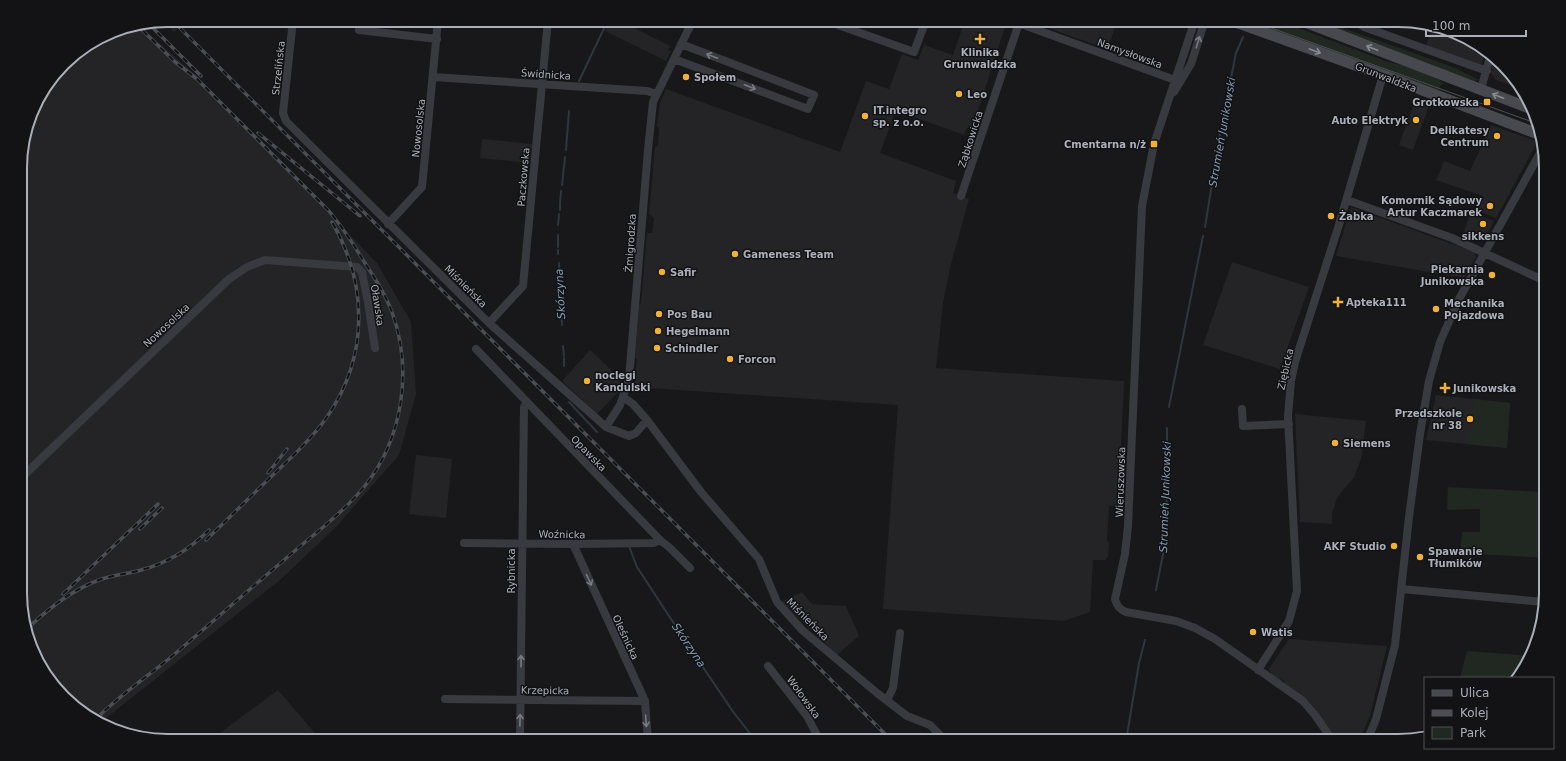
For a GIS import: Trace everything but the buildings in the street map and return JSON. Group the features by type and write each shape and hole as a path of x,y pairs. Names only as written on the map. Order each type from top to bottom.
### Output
{"street":[{"name":"Strzelińska","path":"284,117 291,27"},
{"path":"359,27 359,30 437,39"},
{"name":"Nowosolska","path":"388,224 421,190 422,187 438,27"},
{"name":"Paczkowska","path":"489,323 523,286 547,27"},
{"name":"Żmigrodzka","path":"606,427 613,418 623,397 629,379 653,102 690,27"},
{"path":"844,27 914,52 923,27"},
{"name":"Ząbkowicka","path":"961,196 1017,27"},
{"name":"Namysłowska","path":"1032,27 1175,80"},
{"name":"Wieruszowska","path":"1193,27 1154,144 1140,217 1128,526 1125,554 1115,599 1116,605 1126,612 1176,621 1206,634 1299,698 1310,709 1327,734"},
{"name":"Wieruszowska","path":"1170,99 1191,64 1203,27"},
{"name":"Grunwaldzka","path":"1249,27 1383,75 1534,132"},
{"path":"1318,27 1524,106"},
{"path":"1364,27 1486,71"},
{"path":"674,59 808,109 814,96 681,44"},
{"path":"1481,89 1489,60"},
{"name":"Ziębicka","path":"1258,670 1290,621 1297,591 1289,424 1291,381 1295,362 1347,200 1383,75"},
{"name":"Świdnicka","path":"433,77 647,91 656,94"},
{"name":"Miśnieńska","path":"284,117 291,127 489,323 606,427 629,436 636,433 647,420"},
{"path":"1370,734 1376,719 1394,650 1409,517 1429,381 1446,327 1459,299 1539,156"},
{"path":"1347,200 1452,238 1539,278"},
{"name":"Nowosolska","path":"27,472 223,284 242,271 266,260 357,267"},
{"name":"Oławska","path":"357,267 362,272 375,348"},
{"name":"Opawska","path":"476,349 660,540 690,568"},
{"name":"Miśnieńska","path":"623,397 634,404 701,492 759,559 777,602 802,630 907,716 930,725 939,734"},
{"name":"Rybnicka","path":"520,734 524,407 527,403"},
{"path":"1242,409 1243,426 1289,424"},
{"name":"Woźnicka","path":"464,543 654,543 660,540"},
{"name":"Oleśnicka","path":"573,544 645,701 647,734"},
{"path":"1401,589 1539,602"},
{"path":"887,700 893,688 900,633"},
{"name":"Wołowska","path":"768,666 807,716 816,734"},
{"name":"Krzepicka","path":"445,699 645,701"}],"shaded area":[{"path":"169,27 179,27 174,32"},
{"path":"607,27 632,27 670,46 668,50 671,51 666,61 605,31"},
{"path":"963,27 1005,27 973,126 966,129 964,135 900,112 895,113 880,153 956,181 953,193 969,199 951,264 943,303 936,368 1124,381 1118,506 1109,506 1107,541 1109,542 1108,557 1106,560 1093,560 1090,612 1064,621 883,609 898,405 634,387 637,360 635,358 639,306 641,303 647,233 652,233 654,218 649,214 655,147 658,146 659,128 657,126 660,103 666,89 840,152 866,81 889,89 902,54 918,60 924,45 953,55"},
{"path":"1046,27 1115,27 1107,49"},
{"path":"144,29 194,74 377,263 411,322 416,394 399,455 336,527 280,580 105,719 82,705 68,693 56,679 38,647 32,629 27,602 28,150 38,114 56,82 68,68 82,56 98,46 114,38 132,32"},
{"path":"1431,31 1452,38 1484,56 1481,66 1426,46"},
{"path":"1492,63 1512,86 1496,80 1491,73"},
{"name":"Auto Elektryk","path":"1416,98 1430,103 1413,150 1399,145"},
{"path":"1491,125 1536,141 1537,144 1496,218 1478,211 1483,196 1436,180 1444,161 1470,171"},
{"path":"482,139 532,144 530,163 480,158"},
{"path":"1351,207 1474,252 1476,257 1464,278 1336,256"},
{"path":"1470,213 1494,221 1485,237 1483,238 1464,232"},
{"path":"1232,262 1309,287 1280,369 1203,345"},
{"path":"590,350 621,379 620,390 597,414 562,381"},
{"name":"Przedszkole nr 38","path":"1436,395 1510,403 1507,448 1426,440"},
{"path":"1295,414 1366,421 1361,459 1354,477 1337,498 1332,513 1332,524 1300,522"},
{"path":"416,455 452,459 446,518 409,514"},
{"path":"802,592 812,604 846,606 859,636 837,655 781,602"},
{"path":"1289,639 1387,646 1370,716 1362,734 1333,734 1309,701 1286,685 1285,682 1280,679 1276,679 1269,669"},
{"path":"278,690 316,734 218,734"}],"green space":[{"path":"1264,27 1296,27 1388,62 1408,67 1435,77 1446,85 1441,84 1439,90 1453,96"},
{"path":"1331,27 1340,27 1453,67 1479,80 1473,81"},
{"path":"1474,399 1510,403 1507,448 1467,444 1468,432 1471,432"},
{"path":"1448,487 1539,492 1539,558 1460,553 1462,532 1480,532 1480,509 1447,510"},
{"path":"1467,651 1524,655 1511,677 1460,677"}],"waterway":[{"name":"Skórzyna","path":"579,81 605,27"},
{"name":"Strumień Junikowski","path":"1205,227 1222,122 1236,53 1243,37"},
{"name":"Skórzyna","path":"566,150 569,111"},
{"name":"Skórzyna","path":"563,175 565,157"},
{"name":"Skórzyna","path":"562,185 563,176"},
{"name":"Skórzyna","path":"560,203 561,191"},
{"name":"Skórzyna","path":"560,204 560,210"},
{"name":"Skórzyna","path":"558,225 559,214"},
{"name":"Skórzyna","path":"558,235 558,247"},
{"name":"Strumień Junikowski","path":"1169,407 1203,236"},
{"name":"Skórzyna","path":"559,263 562,325"},
{"name":"Skórzyna","path":"563,346 564,356"},
{"name":"Skórzyna","path":"564,358 564,366"},
{"name":"Skórzyna","path":"569,402 597,432"},
{"name":"Strumień Junikowski","path":"1156,590 1165,544 1167,428"},
{"name":"Skórzyna","path":"629,546 637,567 734,713 750,734"},
{"name":"Strumień Junikowski","path":"1127,734 1139,663 1145,640"}],"tram line":[{"path":"1268,27 1530,121"}],"railway":[{"path":"179,27 885,734"},
{"path":"153,28 201,76"},
{"path":"100,716 325,526 355,497 377,468 388,448 396,426 403,380 402,357 392,312 383,292 338,223 329,211 197,79 174,61 142,30"},
{"path":"258,133 360,216"},
{"path":"206,540 316,432 341,394 351,370 357,345 359,320 357,295 352,270 344,246 332,222"},
{"path":"268,473 287,449"},
{"path":"63,594 158,504"},
{"path":"140,529 162,508"},
{"path":"31,625 44,613 79,589 104,578 141,570 169,559 186,549 209,530"}],"place":[{"name":"Klinika Grunwaldzka","path":"980,39"},
{"name":"Społem","path":"686,77"},
{"name":"Leo","path":"959,94"},
{"name":"Grotkowska","path":"1487,102"},
{"name":"IT.integro sp. z o.o.","path":"865,116"},
{"name":"Auto Elektryk","path":"1416,120"},
{"name":"Delikatesy Centrum","path":"1497,136"},
{"name":"Cmentarna n/ż","path":"1154,144"},
{"name":"Komornik Sądowy Artur Kaczmarek","path":"1490,206"},
{"name":"Żabka","path":"1331,216"},
{"name":"sikkens","path":"1483,224"},
{"name":"Gameness Team","path":"735,254"},
{"name":"Safir","path":"662,272"},
{"name":"Piekarnia Junikowska","path":"1492,275"},
{"name":"Apteka111","path":"1338,302"},
{"name":"Mechanika Pojazdowa","path":"1436,309"},
{"name":"Pos Bau","path":"659,314"},
{"name":"Hegelmann","path":"658,331"},
{"name":"Schindler","path":"657,348"},
{"name":"Forcon","path":"730,359"},
{"name":"noclegi Kandulski","path":"587,381"},
{"name":"Junikowska","path":"1445,388"},
{"name":"Przedszkole nr 38","path":"1470,419"},
{"name":"Siemens","path":"1335,443"},
{"name":"AKF Studio","path":"1394,546"},
{"name":"Spawanie Tłumików","path":"1420,557"},
{"name":"Watis","path":"1253,632"}]}
